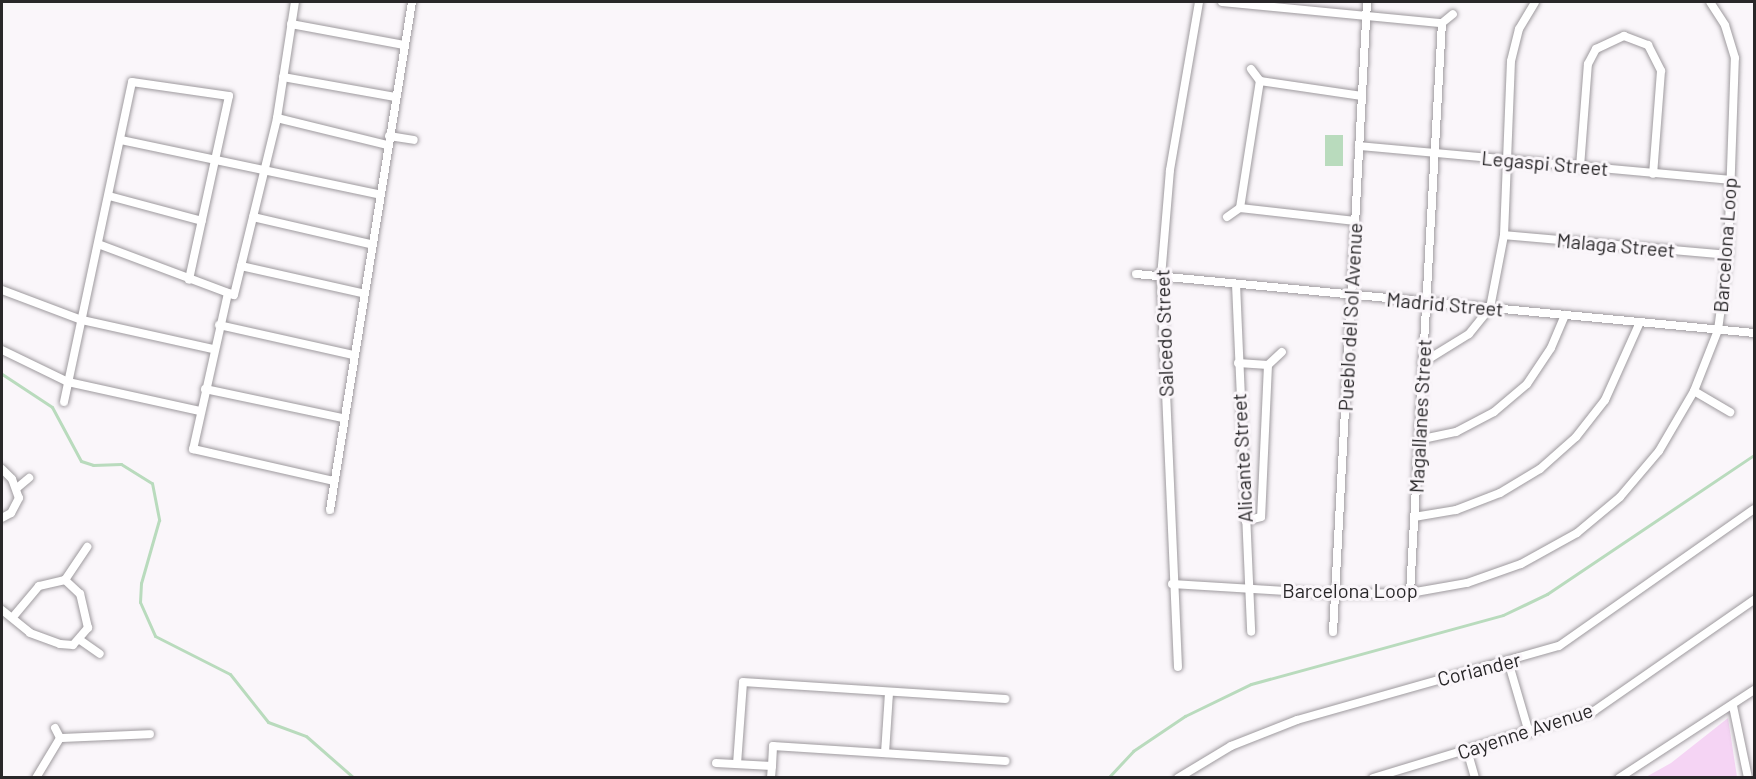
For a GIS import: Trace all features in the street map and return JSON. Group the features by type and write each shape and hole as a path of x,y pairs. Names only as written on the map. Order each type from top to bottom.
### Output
{"street":[{"path":"98,244 234,296 277,118 295,2"},
{"path":"330,510 378,194 412,2"},
{"name":"Salcedo Street","path":"1178,667 1172,584 1161,277 1170,170 1199,2"},
{"path":"1222,2 1442,23 1453,14"},
{"name":"Pueblo del Sol Avenue","path":"1333,632 1366,2"},
{"path":"1422,363 1469,334 1490,308 1504,235 1511,61 1519,29 1535,2"},
{"name":"Barcelona Loop","path":"1172,584 1335,594 1410,593 1467,583 1521,564 1577,533 1620,497 1659,451 1694,391 1718,330 1728,255 1735,58 1725,25 1710,2"},
{"name":"Magallanes Street","path":"1410,593 1442,23"},
{"path":"291,24 405,45"},
{"path":"1580,166 1588,64 1596,49 1624,36 1648,45 1661,71 1653,174"},
{"path":"1251,69 1260,81 1362,96"},
{"path":"283,77 395,97"},
{"path":"1240,208 1260,81"},
{"path":"64,402 122,140 132,82 229,96 189,280"},
{"path":"277,118 388,140 414,140"},
{"path":"122,140 378,194"},
{"name":"Legaspi Street","path":"1359,146 1730,180"},
{"path":"109,196 202,221"},
{"path":"1227,217 1240,208 1355,221"},
{"path":"253,217 370,244"},
{"name":"Malaga Street","path":"1504,235 1728,255"},
{"path":"241,266 362,294"},
{"name":"Madrid Street","path":"1136,274 1754,333"},
{"name":"Alicante Street","path":"1236,284 1251,632"},
{"path":"2,290 82,320 213,349"},
{"path":"228,293 213,349 193,449 334,481"},
{"path":"1418,440 1456,432 1494,412 1527,384 1551,348 1565,315"},
{"path":"1414,517 1455,510 1500,493 1540,469 1575,437 1605,400 1640,322"},
{"path":"219,325 353,355"},
{"path":"2,350 68,382 201,411"},
{"path":"1245,521 1261,517 1268,365 1282,352"},
{"path":"1238,363 1268,365"},
{"path":"205,389 344,418"},
{"path":"1694,391 1730,412"},
{"path":"2,469 17,488 19,498 11,513 2,518"},
{"path":"17,488 29,478"},
{"name":"Coriander","path":"1178,777 1231,746 1278,726 1508,661 1538,655 1579,634 1755,510"},
{"path":"65,580 87,547"},
{"path":"2,609 30,633 60,644 73,645 80,640 88,628 87,611 72,583 65,580 39,586 14,617"},
{"path":"1751,603 1755,615"},
{"name":"Cayenne Avenue","path":"1373,777 1529,734 1617,698 1751,603"},
{"path":"80,640 100,654"},
{"path":"1508,661 1529,734"},
{"path":"737,764 743,682 1005,699"},
{"path":"1619,777 1755,690"},
{"path":"885,753 889,692"},
{"path":"1733,706 1748,777"},
{"path":"55,728 60,738"},
{"path":"60,738 150,734"},
{"path":"36,777 60,738"},
{"path":"771,777 773,746 1006,760"},
{"path":"1467,750 1475,777"},
{"path":"716,763 772,766"}],"shaded area":[{"path":"1325,135 1343,135 1343,166 1325,166"},
{"path":"1728,718 1737,777 1646,777 1671,763"}],"waterway":[{"path":"2,374 52,407 81,461 93,465 121,464 152,483 159,520 141,583 140,602 155,636 230,674 268,722 306,736 354,778"},
{"path":"1108,778 1133,751 1185,716 1251,684 1503,615 1547,594 1754,455"}]}
